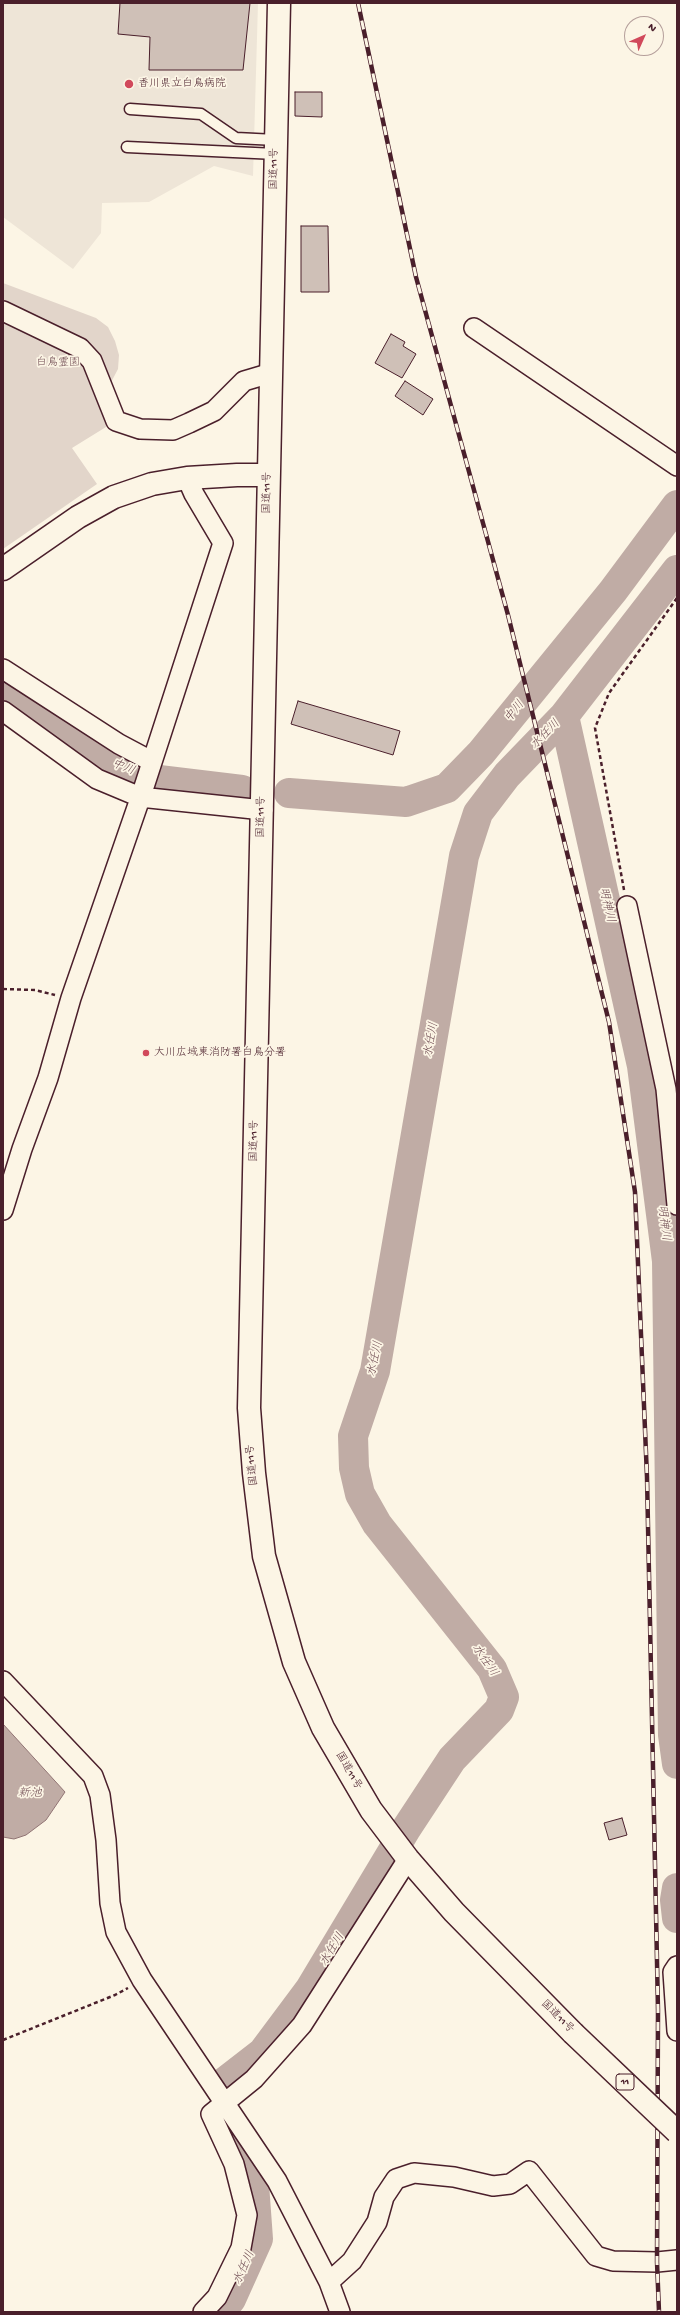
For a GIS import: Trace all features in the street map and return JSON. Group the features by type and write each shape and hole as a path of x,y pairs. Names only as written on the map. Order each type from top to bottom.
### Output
{"main road":[{"name":"国道11号","path":"279,3 248,1408 264,1556 294,1662 323,1728 371,1810 408,1859 454,1912 573,2033 677,2132"},
{"path":"3,569 78,517 114,497 152,484 187,478 237,475 268,476"}],"street":[{"path":"3,311 80,348 92,360 116,421 140,429 173,430 214,411 244,381 271,373"},
{"path":"474,328 677,466"},
{"path":"3,1210 22,1149 48,1078 71,998 141,793 223,543 187,478"},
{"path":"3,669 119,744 151,761"},
{"path":"3,711 97,779 141,793 262,810"},
{"path":"626,906 666,1089 677,1205"},
{"path":"3,1681 93,1776 100,1795 106,1840 110,1902 116,1932 142,1980 276,2181 330,2282 340,2312"},
{"path":"203,2312 217,2297 241,2248 247,2215 234,2164 210,2114 224,2101 254,2079 302,2025 408,1859"},
{"path":"677,1966 673,1972 677,2031"},
{"path":"330,2282 352,2261 378,2222 384,2197 396,2179 414,2173 454,2177 493,2186 510,2184 529,2171 596,2256 613,2262 657,2262 677,2260"}],"lane":[{"path":"130,109 201,114 236,138 276,147"},
{"path":"127,146 276,147"}],"path":[{"path":"626,906 595,728 609,693 677,598"},
{"path":"3,989 35,990"},
{"path":"3,2040 116,1995 142,1980"}],"shaded area":[{"name":"香川県立白鳥病院","path":"3,3 258,3 253,176 214,166 149,202 102,203 101,233 73,269 3,217"}],"green space":[{"name":"白鳥霊園","path":"3,283 96,318 108,327 115,341 119,355 118,369 108,388 106,427 72,448 97,484 3,549"}],"water":[{"name":"新池","path":"3,1724 65,1792 46,1820 26,1835 14,1839 3,1837"}],"building":[{"path":"120,3 250,3 243,70 149,70 150,37 118,34"},
{"path":"295,92 322,92 322,117 295,116"},
{"path":"301,226 328,226 329,292 301,292"},
{"path":"391,334 405,342 403,346 416,354 402,378 375,363"},
{"path":"405,381 433,399 423,415 395,396"},
{"path":"298,701 400,731 393,755 291,724"},
{"path":"622,1818 627,1835 609,1840 604,1823"}],"waterway":[{"name":"中川","path":"289,793 406,802 447,788 481,753 613,591 677,505"},
{"name":"水任川","path":"223,2083 263,2052 310,1989 406,1829 452,1759 499,1710 504,1697 492,1669 377,1524 360,1494 354,1468 353,1436 375,1371 464,856 478,813 507,775 564,716 677,570"},
{"name":"中川","path":"3,687 42,712 113,767 159,780 242,790"},
{"name":"明神川","path":"564,716 642,1066 667,1261 673,1735 677,1764"},
{"name":"明神川","path":"677,1888 675,1900 677,1918"},
{"name":"水任川","path":"221,2312 231,2299 258,2239 254,2184 226,2132"}],"railway":[{"path":"358,3 416,277 508,615 609,1022 635,1192 647,1477 658,2010 657,2262 659,2312"}],"place":[{"name":"香川県立白鳥病院","path":"129,84"},
{"name":"大川広域東消防署白鳥分署","path":"146,1053"}]}
